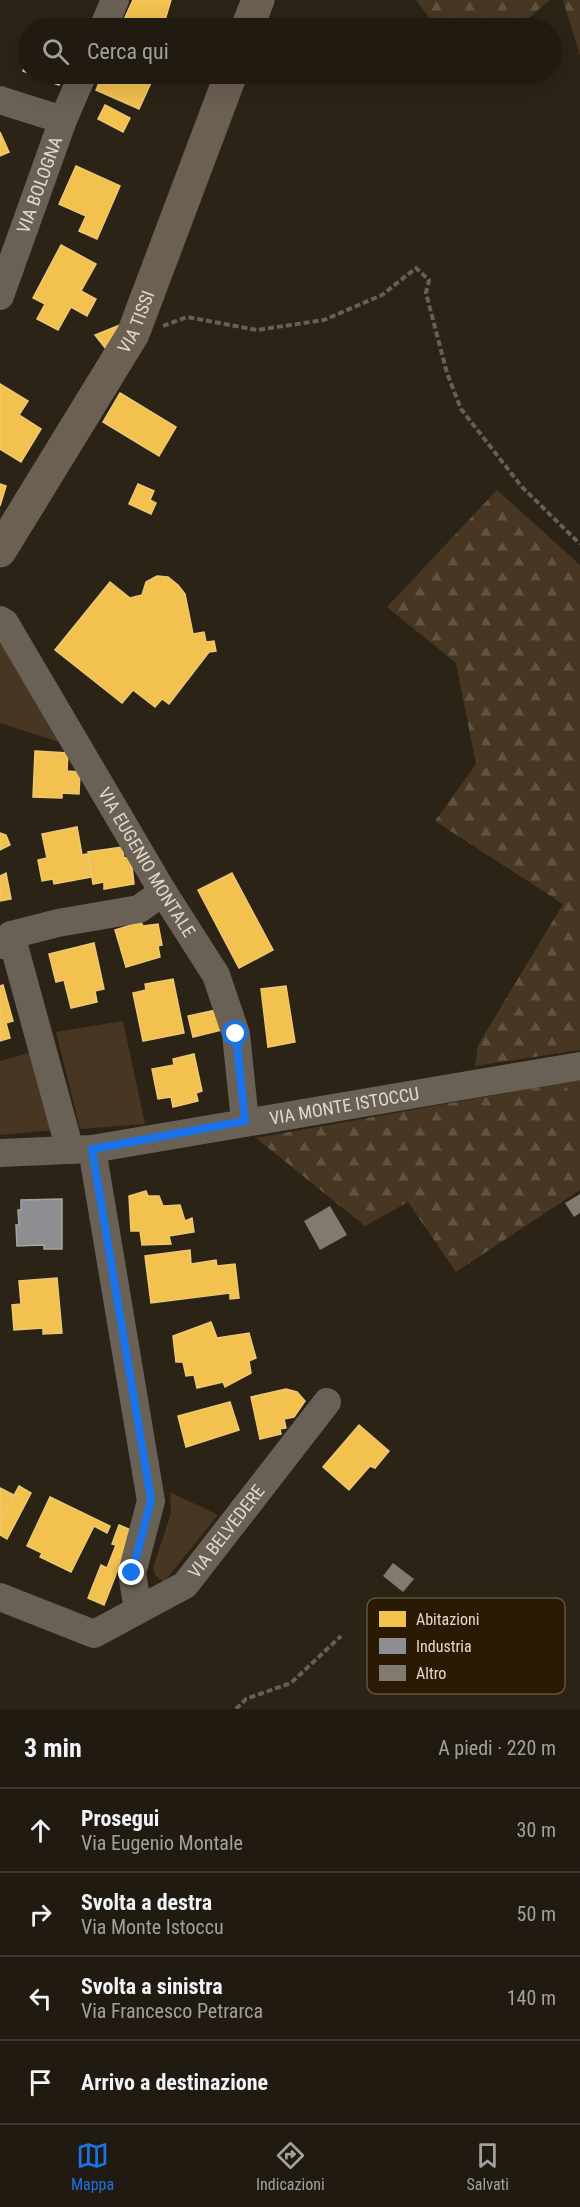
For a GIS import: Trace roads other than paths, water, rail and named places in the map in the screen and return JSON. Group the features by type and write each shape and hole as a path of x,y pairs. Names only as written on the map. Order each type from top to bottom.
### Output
{"main road":[{"path":"251,18 258,0"},
{"name":"VIA TISSI","path":"0,550 133,334 227,84"}],"street":[{"path":"107,18 115,0"},
{"name":"VIA BOLOGNA","path":"0,296 10,236 79,84"},
{"path":"0,100 63,120"},
{"name":"VIA EUGENIO MONTALE","path":"0,620 5,623 163,892 216,975 236,1034 245,1121"},
{"path":"138,1610 132,1573 151,1500 81,1149 6,940 58,923 139,909 163,892"},
{"name":"VIA MONTE ISTOCCU","path":"0,1153 81,1149 580,1066"},
{"name":"VIA BELVEDERE","path":"0,1597 93,1634 185,1585 327,1402"}]}
